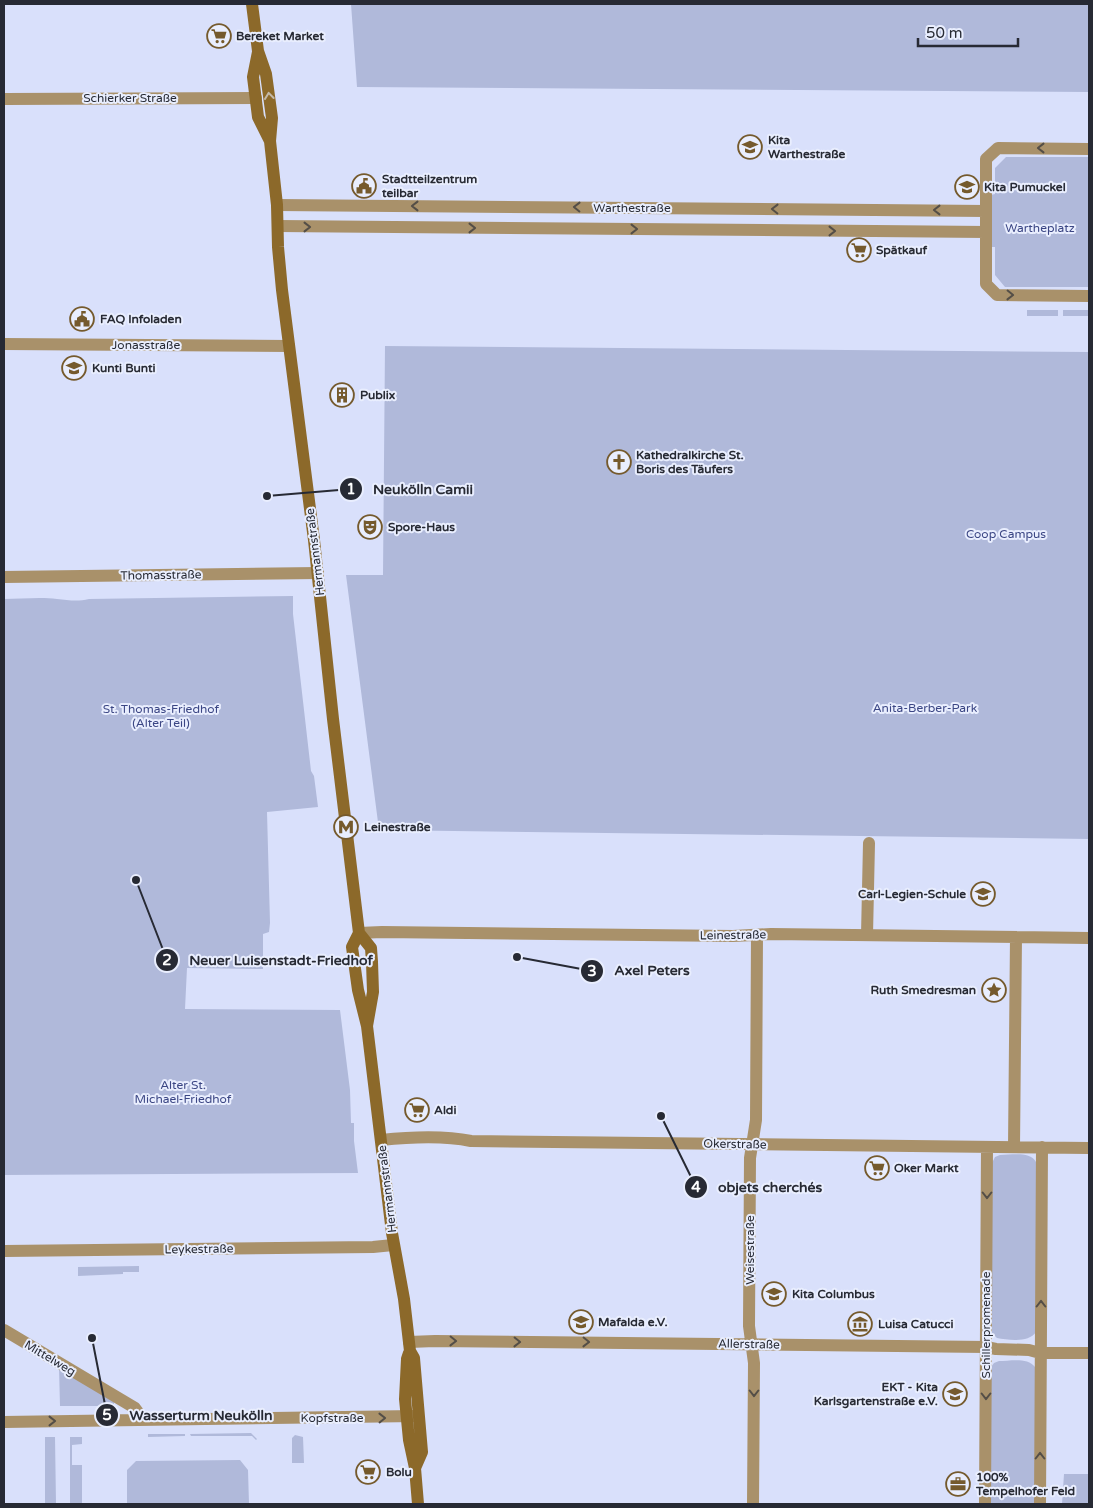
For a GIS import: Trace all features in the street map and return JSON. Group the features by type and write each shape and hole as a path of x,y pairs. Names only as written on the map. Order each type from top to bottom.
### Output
{"main road":[{"name":"Hermannstraße","path":"252,4 258,51 266,74 272,118 270,141 277,205 278,247 359,933 371,948 373,992 367,1026"},
{"name":"Hermannstraße","path":"258,51 253,77 258,117 270,141"},
{"name":"Hermannstraße","path":"359,933 352,947 358,990 367,1026 393,1245 403,1291 410,1346 414,1358 413,1417 422,1452 415,1468 418,1504"}],"street":[{"name":"Schierker Straße","path":"4,98 256,98"},
{"path":"1089,149 998,148 986,160 986,284 997,295 1089,296"},
{"name":"Warthestraße","path":"277,205 986,211"},
{"name":"Warthestraße","path":"278,226 986,232"},
{"name":"Jonasstraße","path":"4,344 289,346"},
{"name":"Thomasstraße","path":"4,577 318,573"},
{"path":"867,935 868,843"},
{"name":"Leinestraße","path":"359,933 1089,938"},
{"name":"Weisestraße","path":"753,1504 754,1363 749,1316 750,1158 756,1120 757,935"},
{"path":"1014,1147 1016,937"},
{"name":"Okerstraße","path":"381,1140 456,1138 470,1141 1089,1148"},
{"name":"Schillerpromenade","path":"985,1504 987,1147"},
{"path":"1040,1504 1042,1147"},
{"name":"Leykestraße","path":"4,1251 373,1247 393,1245"},
{"name":"Mittelweg","path":"4,1330 133,1407 144,1420"},
{"name":"Allerstraße","path":"410,1346 430,1341 751,1344 986,1347 1029,1350 1040,1353 1089,1353"},
{"name":"Kopfstraße","path":"4,1422 413,1417"}],"green space":[{"path":"351,4 1089,4 1089,92 357,87"},
{"name":"Wartheplatz","path":"1006,157 1089,157 1089,287 1005,287 995,275 995,247 991,247 991,195 995,194 995,168"},
{"path":"1027,310 1058,310 1058,316 1027,316"},
{"path":"1063,310 1089,310 1089,316 1063,316"},
{"path":"385,346 1089,352 1089,839 379,830 346,575 383,575"},
{"path":"293,596 293,614 311,771 314,776 318,807 267,812 270,923 269,932 263,934 263,969 187,968 185,1009 340,1010 350,1090 351,1123 354,1123 358,1173 4,1175 4,599 44,598 77,601 89,599"},
{"path":"1000,1155 1025,1155 1030,1156 1036,1162 1036,1332 1023,1339 997,1338 991,1332 992,1163 995,1157"},
{"path":"139,1266 139,1272 78,1276 78,1267"},
{"path":"999,1361 1023,1361 1035,1367 1035,1504 990,1504 991,1367"},
{"path":"59,1367 114,1400 114,1406 60,1406"},
{"path":"251,1433 256,1440 252,1436 191,1436 190,1434"},
{"path":"148,1434 185,1434 185,1436 148,1437"},
{"path":"295,1435 303,1437 304,1463 292,1463 292,1438"},
{"path":"45,1437 55,1437 56,1504 45,1504"},
{"path":"70,1437 82,1437 82,1444 72,1445 72,1465 82,1465 82,1504 70,1504"},
{"path":"240,1460 248,1470 249,1504 127,1504 127,1470 136,1461"},
{"path":"1064,1474 1089,1474 1089,1504 1062,1504"}],"place":[{"name":"Bereket Market","path":"219,36"},
{"name":"Kita Warthestraße","path":"750,147"},
{"name":"Stadtteilzentrum teilbar","path":"364,186"},
{"name":"Kita Pumuckel","path":"967,187"},
{"name":"Spätkauf","path":"859,250"},
{"name":"FAQ Infoladen","path":"82,319"},
{"name":"Kunti Bunti","path":"74,368"},
{"name":"Publix","path":"342,395"},
{"name":"Kathedralkirche St. Boris des Täufers","path":"619,462"},
{"name":"Neukölln Camii","path":"267,496"},
{"name":"Spore-Haus","path":"370,527"},
{"name":"Leinestraße","path":"346,827"},
{"name":"Neuer Luisenstadt-Friedhof","path":"136,880"},
{"name":"Carl-Legien-Schule","path":"983,894"},
{"name":"Axel Peters","path":"517,957"},
{"name":"Ruth Smedresman","path":"994,990"},
{"name":"Aldi","path":"417,1110"},
{"name":"objets cherchés","path":"661,1116"},
{"name":"Oker Markt","path":"877,1168"},
{"name":"Kita Columbus","path":"774,1294"},
{"name":"Mafalda e.V.","path":"581,1322"},
{"name":"Luisa Catucci","path":"860,1324"},
{"name":"Wasserturm Neukölln","path":"92,1338"},
{"name":"EKT - Kita Karlsgartenstraße e.V.","path":"955,1394"},
{"name":"Bolu","path":"368,1472"},
{"name":"100% Tempelhofer Feld","path":"958,1484"}],"park label":[{"name":"Coop Campus","path":"1006,534"},
{"name":"Anita-Berber-Park","path":"925,708"},
{"name":"St. Thomas-Friedhof (Alter Teil)","path":"161,716"},
{"name":"Alter St. Michael-Friedhof","path":"183,1092"}]}
